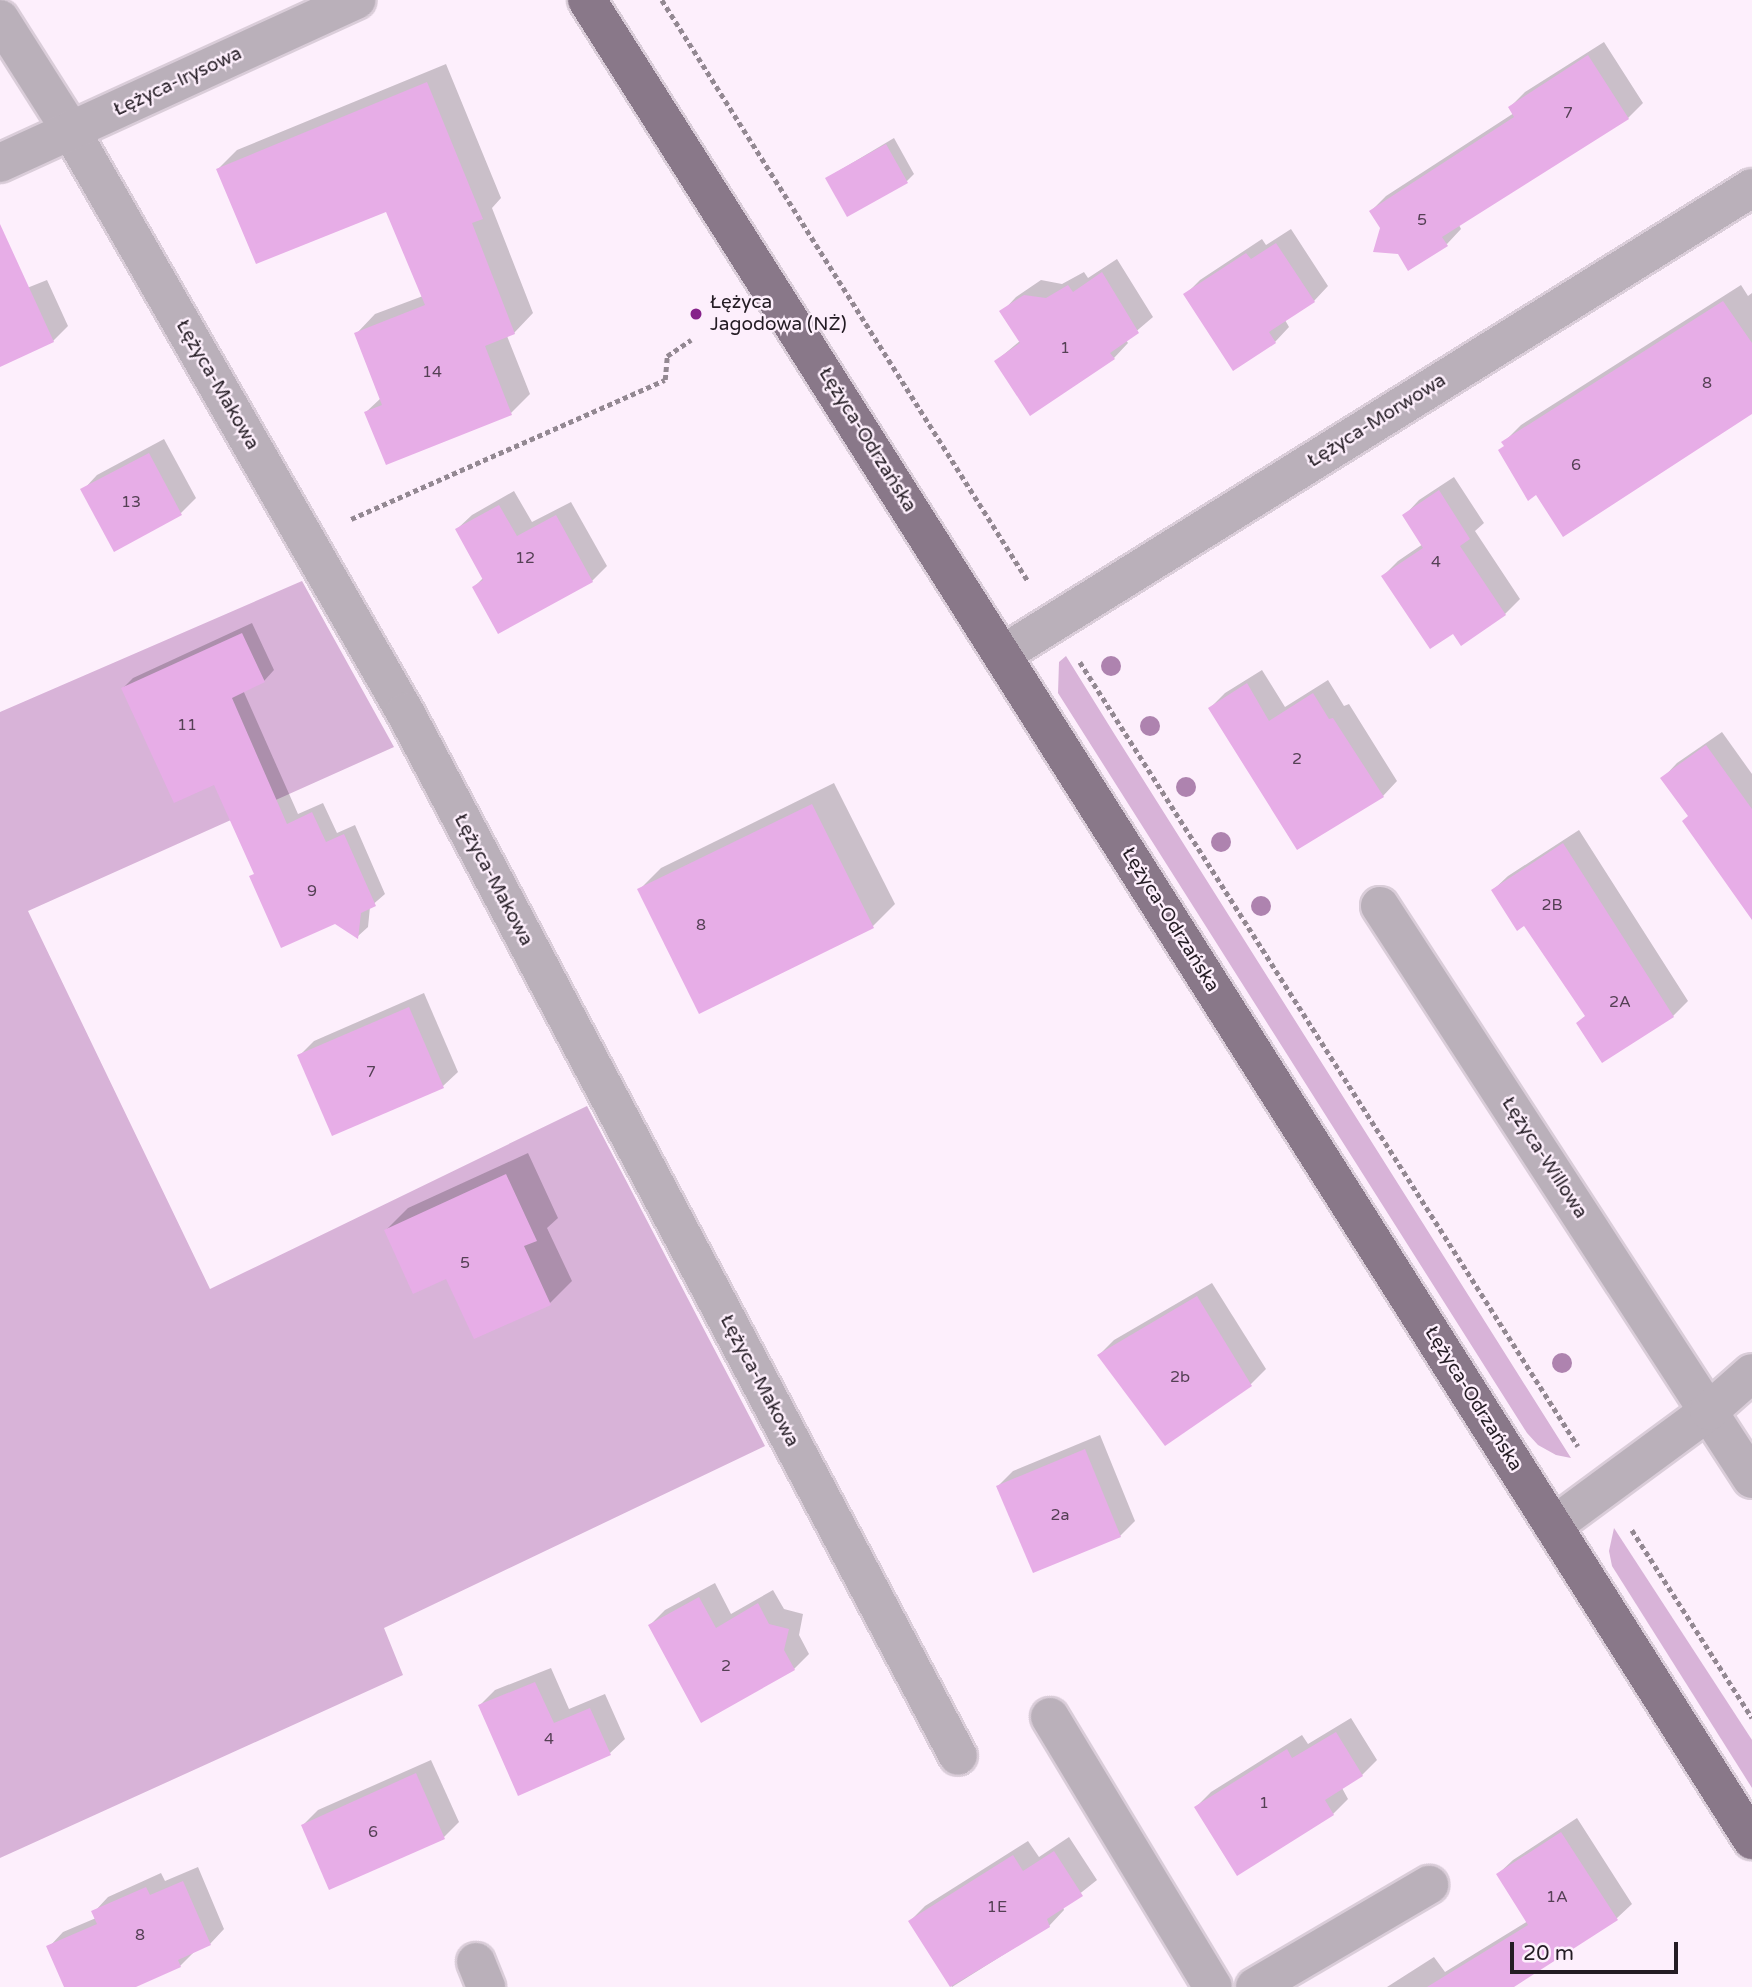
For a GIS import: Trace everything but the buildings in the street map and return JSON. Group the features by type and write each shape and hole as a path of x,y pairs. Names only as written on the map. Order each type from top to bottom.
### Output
{"main road":[{"name":"Łężyca-Odrzańska","path":"587,0 1752,1840"}],"street":[{"name":"Łężyca-Irysowa","path":"0,163 356,0"},
{"name":"Łężyca-Makowa","path":"0,19 71,131 405,712 958,1756"},
{"name":"Łężyca-Morwowa","path":"1003,654 1752,188"},
{"name":"Łężyca-Willowa","path":"1380,906 1752,1479"},
{"path":"1553,1526 1709,1411 1752,1373"},
{"path":"1050,1717 1213,1987"},
{"path":"1255,1987 1429,1885"}],"path":[{"path":"662,0 1054,622 1752,1718"},
{"path":"305,539 665,380 667,356 691,340"}],"shaded area":[{"path":"302,581 394,747 28,911 210,1289 587,1106 765,1446 384,1628 403,1675 0,1858 0,712"},
{"path":"1066,656 1571,1458 1556,1455 1538,1445 1527,1433 1058,693 1059,662"},
{"path":"1614,1528 1752,1740 1752,1788 1612,1566 1609,1551"}],"place":[{"name":"Łężyca Jagodowa (NŻ)","path":"696,314"}]}
